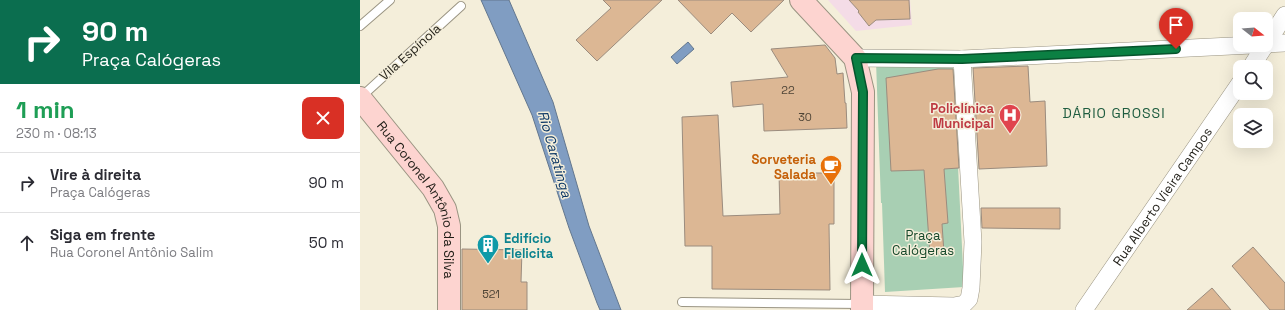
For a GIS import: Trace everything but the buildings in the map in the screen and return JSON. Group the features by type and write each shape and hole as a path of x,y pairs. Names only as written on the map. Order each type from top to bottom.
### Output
{"main road":[{"path":"801,0 856,58 863,92 862,307"},
{"name":"Rua Coronel Antônio da Silva","path":"360,98 433,188 445,209 449,226 450,310"}],"street":[{"path":"1273,33 1285,15"},
{"path":"1273,44 1285,43"},
{"path":"856,58 962,59 1233,46"},
{"path":"862,307 954,306 964,304 969,299 971,288 973,242 962,59"},
{"name":"Rua Alberto Vieira Campos","path":"1084,310 1233,93"}],"lane":[{"path":"360,26 390,0"},
{"name":"Vila Espínola","path":"360,98 460,6"},
{"path":"682,302 862,307"}],"shaded area":[{"path":"828,0 910,0 912,25 856,31"}],"green space":[{"name":"Praça Calógeras","path":"876,61 953,66 964,287 885,292"}],"water":[{"name":"Rio Caratinga","path":"481,0 509,0 553,102 589,226 621,310 600,310 569,228 532,115"},
{"path":"688,42 694,49 677,64 671,57"}],"place":[{"name":"Policlínica Municipal","path":"1010,134"},
{"name":"Sorveteria Salada","path":"831,186"},
{"name":"Edifício Flelicita","path":"488,264"}],"district":[{"name":"DÁRIO GROSSI","path":"1114,113"}],"route":[{"path":"862,265 863,92 856,58 962,59 1176,49"}]}
